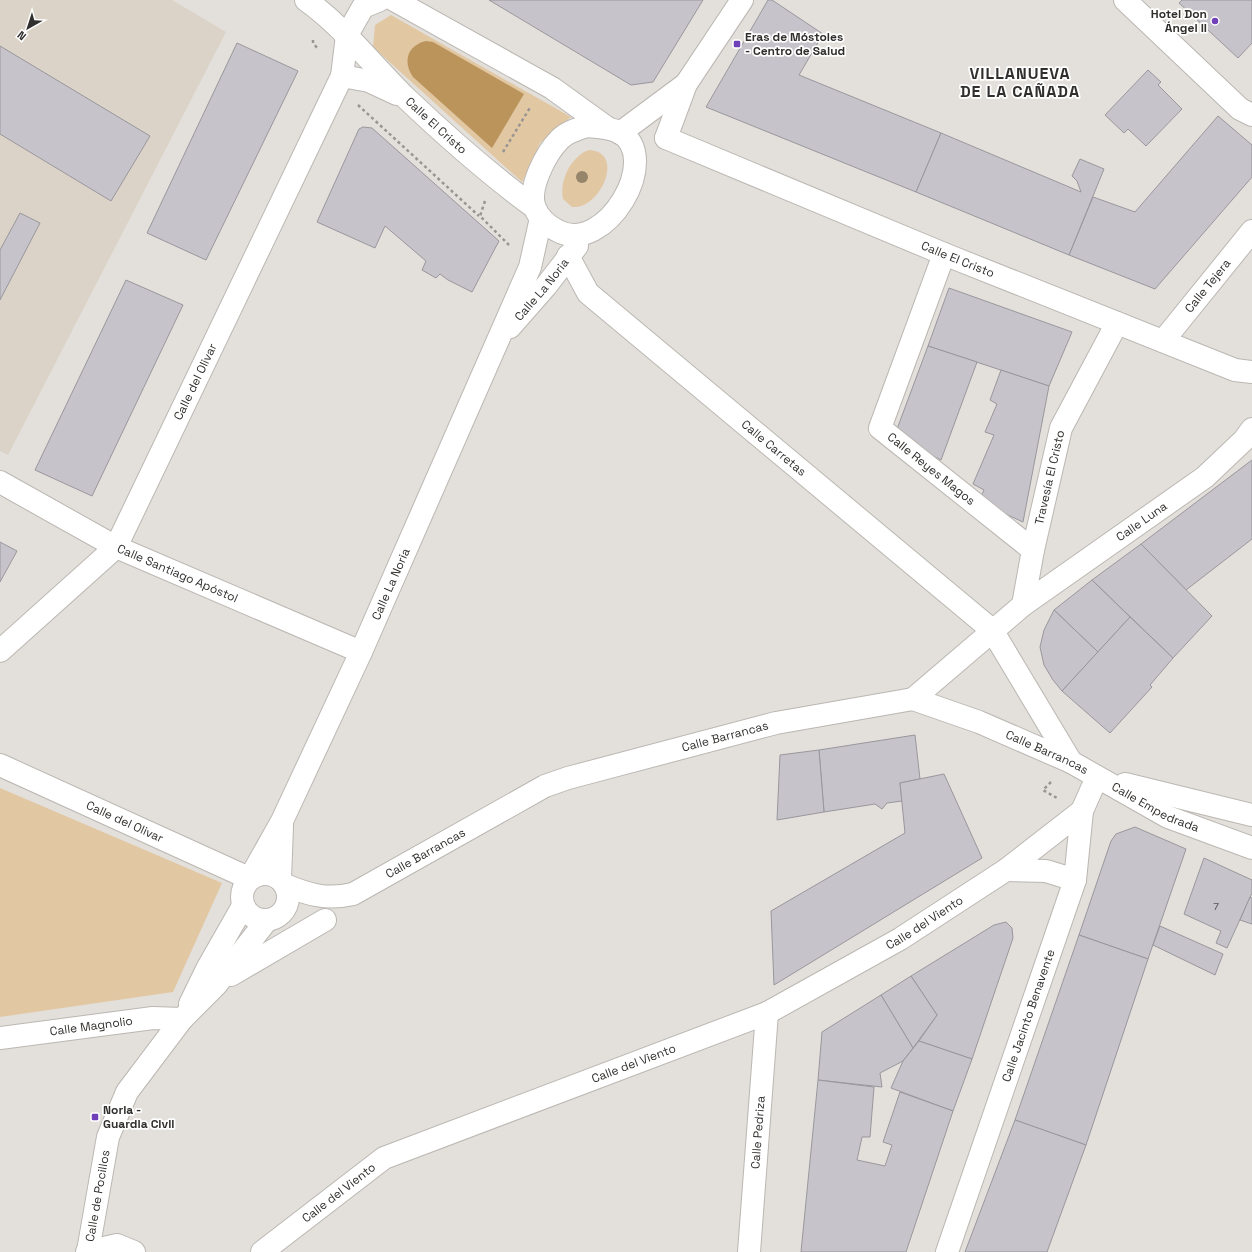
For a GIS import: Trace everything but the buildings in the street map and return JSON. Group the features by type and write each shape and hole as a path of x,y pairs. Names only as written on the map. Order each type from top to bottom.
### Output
{"street":[{"name":"Calle El Cristo","path":"306,0 320,10 347,35 406,98 494,177 538,213"},
{"path":"347,35 363,7 380,0"},
{"path":"394,0 552,88 619,135 634,164 630,188 619,207 604,223 587,233 574,235 561,233 548,226 538,213 534,185 547,156 560,139 574,130 587,126 619,135 666,138 686,84 742,0"},
{"path":"1125,0 1240,109 1252,115"},
{"name":"Calle del Olivar","path":"0,651 116,547 342,76 347,35"},
{"path":"342,76 369,81 406,98"},
{"path":"619,135 686,84"},
{"name":"Calle El Cristo","path":"666,138 944,254 1234,370 1252,372"},
{"name":"Calle La Noria","path":"248,880 282,821 361,652 530,267 538,213"},
{"name":"Calle Tejera","path":"1163,341 1252,231"},
{"name":"Calle La Noria","path":"495,345 546,286 587,233"},
{"name":"Calle Reyes Magos","path":"944,254 880,428 1033,550"},
{"name":"Calle Carretas","path":"568,256 588,293 992,630"},
{"name":"Travesía El Cristo","path":"1024,605 1033,550 1061,428 1117,323"},
{"name":"Calle Luna","path":"1024,605 1205,477 1244,440 1252,429"},
{"name":"Calle Santiago Apóstol","path":"0,482 116,547 361,652"},
{"path":"913,699 992,630 1024,605"},
{"path":"992,630 1071,762"},
{"name":"Calle Barrancas","path":"282,882 307,894 329,898 353,894 545,786 568,778 776,723 913,699 979,722 1071,762 1097,778"},
{"name":"Calle del Olivar","path":"0,765 242,875 248,880"},
{"name":"Calle Jacinto Benavente","path":"947,1252 1075,880 1082,811 1097,778"},
{"name":"Calle Empedrada","path":"1097,778 1252,815"},
{"name":"Calle Empedrada","path":"1097,778 1168,817 1252,848"},
{"name":"Calle del Viento","path":"262,1252 384,1158 767,1013 900,939 1006,870 1082,811"},
{"name":"Calle La Noria","path":"282,821 282,882"},
{"path":"1006,870 1046,871 1075,880"},
{"path":"265,874 273,875 282,882 288,892 288,900 283,911 271,919 252,917 243,906 242,891 248,880 257,875 265,874"},
{"name":"Calle Barrancas","path":"271,919 313,923 325,920 342,910 366,888"},
{"name":"Calle de Pocillos","path":"182,1019 207,969 243,906"},
{"name":"Calle de Pocillos","path":"88,1252 108,1137 127,1092 182,1019 216,985 271,919"},
{"path":"216,985 260,957 325,920"},
{"name":"Calle Pedriza","path":"749,1252 767,1013"},
{"name":"Calle Magnolio","path":"0,1038 153,1018 182,1019"},
{"path":"88,1252 117,1245 134,1252"}],"path":[{"path":"1071,762 1043,790 1082,811"}],"shaded area":[{"path":"0,0 172,0 226,32 8,455 0,451"},
{"path":"391,15 571,117 540,143 522,182 373,47 375,25"},
{"path":"426,41 433,42 524,94 492,148 413,77 408,65 409,54 415,46"},
{"path":"589,150 600,153 606,160 607,170 605,180 592,200 582,205 572,207 563,199 562,192 565,177 572,163 583,153"},
{"path":"0,788 222,883 173,992 0,1017"}],"place":[{"name":"Hotel Don Ángel II","path":"1215,21"},
{"name":"Eras de Móstoles - Centro de Salud","path":"737,44"},
{"name":"Noria - Guardia Civil","path":"95,1117"}],"district":[{"name":"VILLANUEVA DE LA CAÑADA","path":"1020,82"}]}
